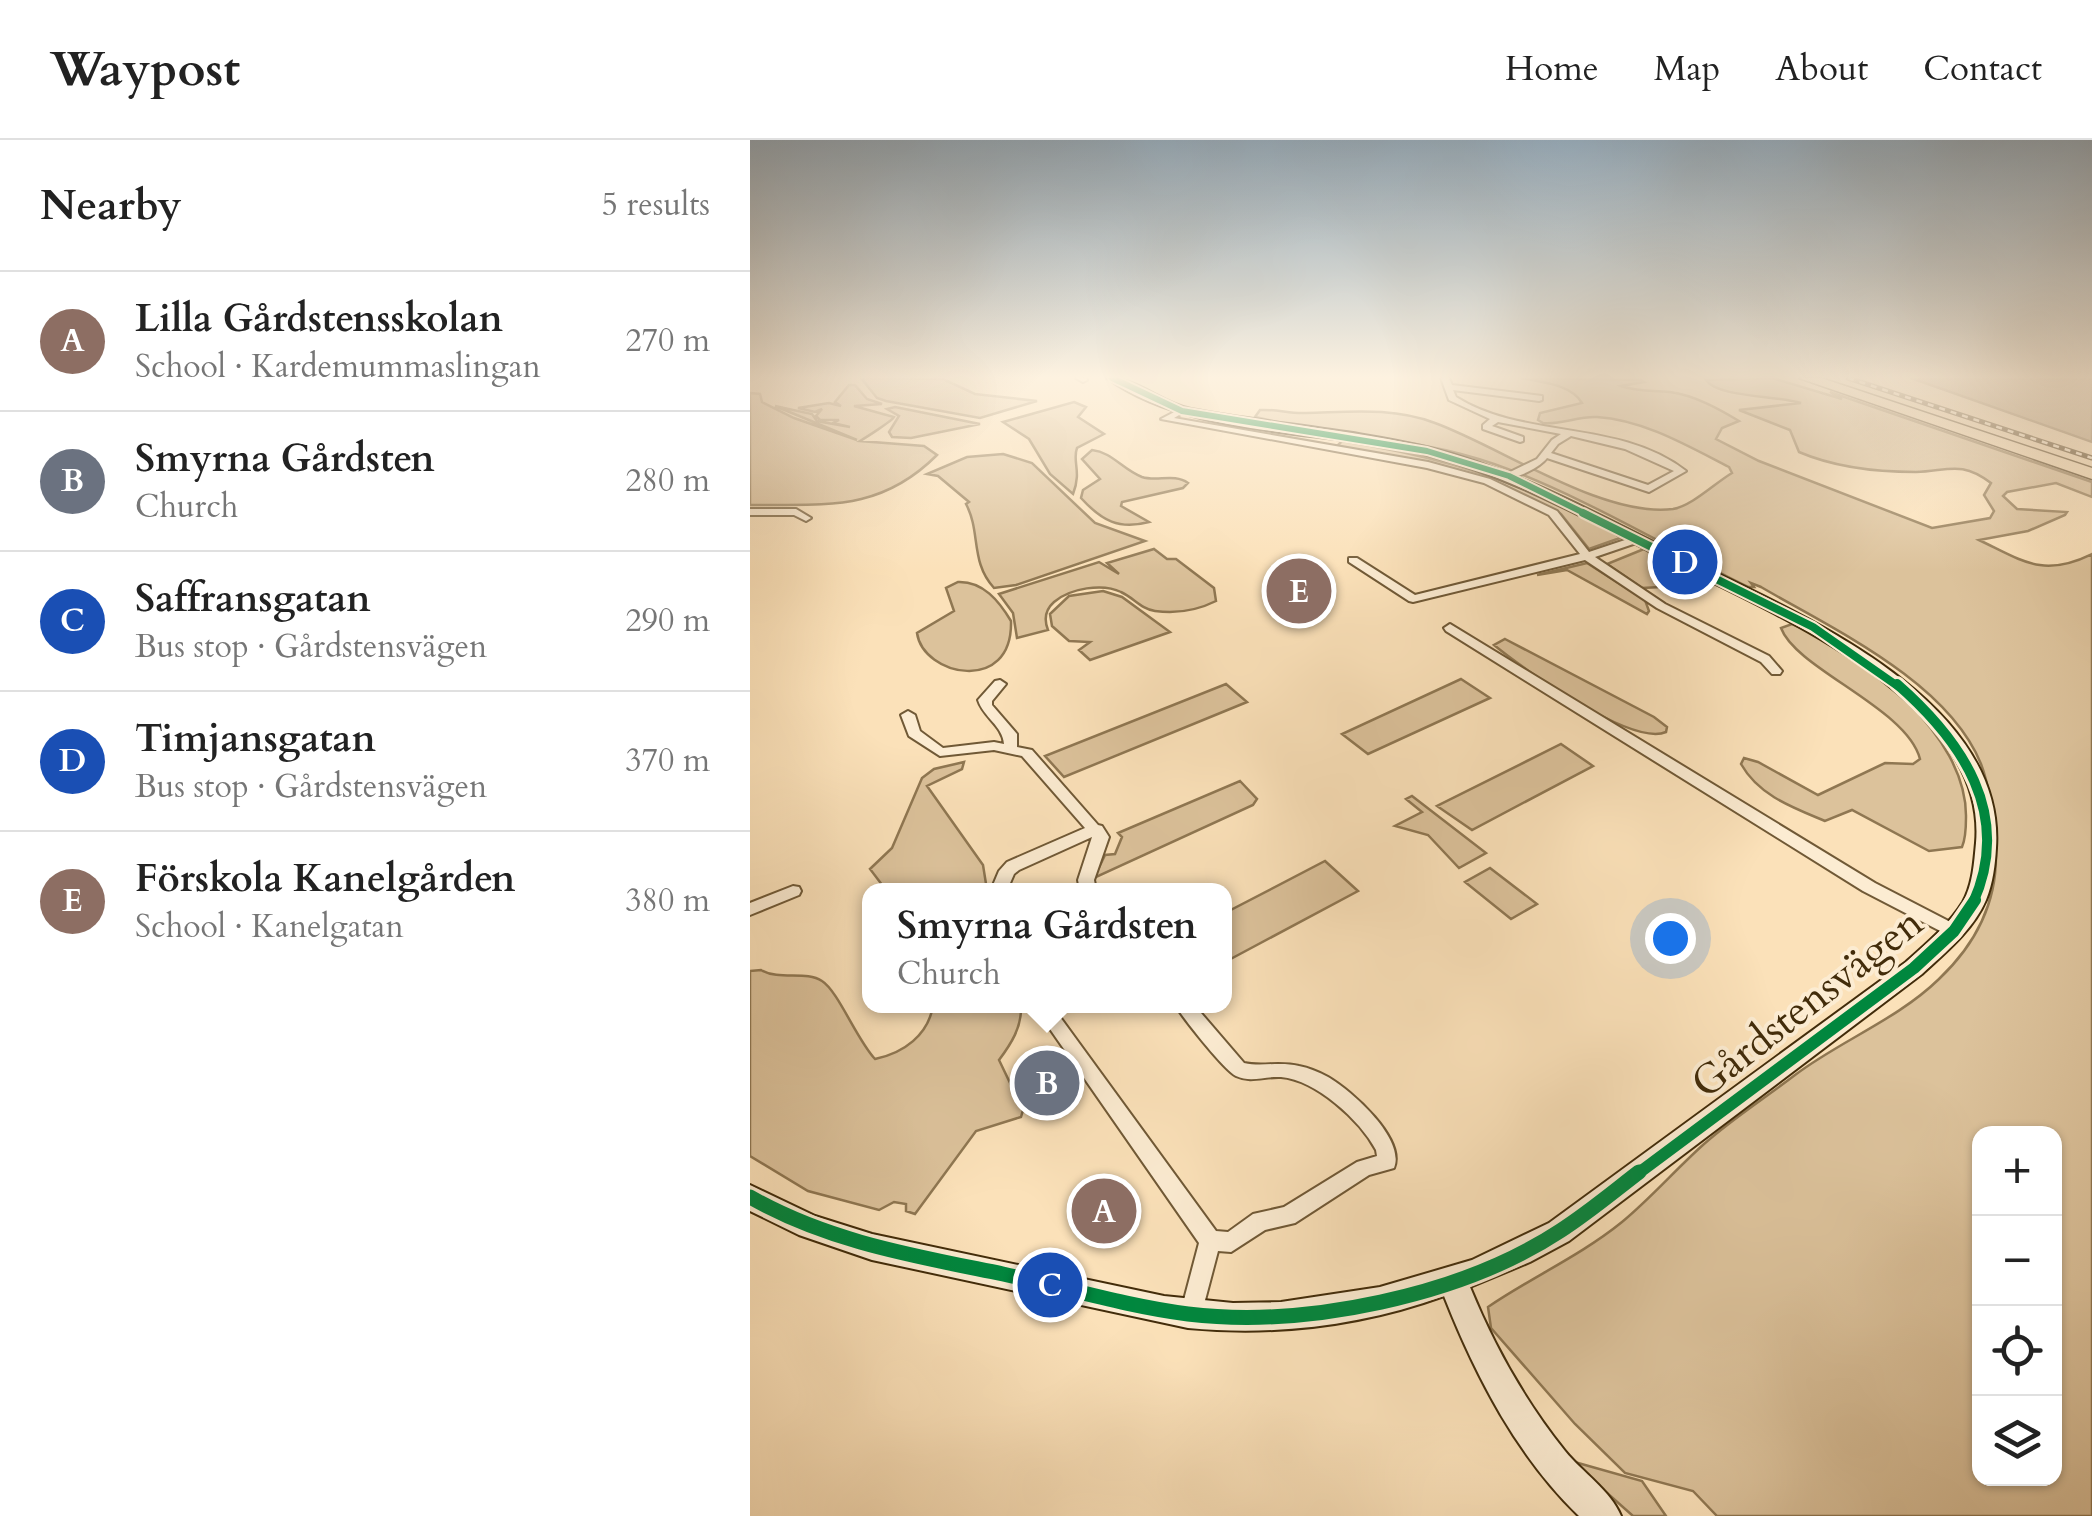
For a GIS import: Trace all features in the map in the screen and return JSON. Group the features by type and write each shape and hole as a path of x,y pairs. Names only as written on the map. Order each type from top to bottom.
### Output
{"highway":[{"path":"2003,442 2092,471"},
{"path":"2008,442 2092,471"}],"street":[{"path":"1297,442 1428,465 1485,480 1553,513 1587,556 1661,606 1765,659 1776,671"},
{"name":"Gårdstensvägen","path":"750,1197 786,1218 871,1244 1191,1315 1264,1316 1358,1305 1454,1283 1519,1256 1560,1232 1914,968 1954,931 1974,900 1984,871 1988,832 1975,777 1950,736 1912,695 1837,642 1638,538 1508,476 1412,448 1377,442"},
{"path":"1508,476 1548,455 1555,442"},
{"path":"1548,455 1648,489 1681,471 1638,450 1609,442"},
{"path":"750,512 796,512 806,518"},
{"path":"1353,560 1412,599 1587,556 1638,538"},
{"path":"1450,628 1864,884 1954,931"},
{"path":"1000,684 985,700 986,706 1010,734 1011,746"},
{"path":"908,715 914,733 940,752 1011,746 1033,758 1101,838 1087,883"},
{"path":"1003,883 1014,866 1096,829"},
{"path":"750,910 793,892"},
{"path":"1048,1013 1210,1242 1191,1315"},
{"path":"1191,1013 1237,1068 1248,1074 1284,1070 1328,1083 1377,1134 1388,1152 1387,1162 1364,1168 1288,1216 1260,1221 1230,1242 1210,1242"},
{"path":"1454,1283 1486,1352 1556,1468 1604,1516"}],"shaded area":[{"path":"750,442 876,442 924,446 937,455 915,474 872,496 826,504 750,505"},
{"path":"1031,442 1088,442 1077,448 1073,494 1050,474"},
{"path":"1349,442 1398,451 1479,473 1591,519 1620,538 1589,549 1561,514 1504,485 1439,465 1337,446"},
{"path":"1406,442 1478,442 1584,492 1645,509 1673,509 1696,499 1732,473 1729,467 1680,442 1722,442 1759,461 1932,528 1990,518 1994,511 1984,495 1991,483 1963,469 1916,472 1841,465 1799,452 1795,442 1976,442 2092,482 2092,497 2056,483 2007,492 2003,496 2017,509 2067,512 2028,531 1979,540 2021,560 2046,566 2092,554 2092,1516 1717,1516 1693,1491 1625,1473 1575,1424 1491,1328 1488,1307 1606,1234 1726,1126 1812,1063 1923,993 1965,949 1990,897 1996,859 1993,819 1981,764 1965,735 1916,683 1854,640 1761,587 1751,583 1754,587 1748,587 1593,507 1494,464"},
{"path":"1092,450 1106,454 1142,477 1188,483 1183,488 1122,502 1121,506 1149,522 1112,522 1081,498 1083,490 1100,479 1082,459"},
{"path":"1003,454 1032,463 1095,523 1145,541 1016,585 994,588 982,568 966,504 969,502 938,476 927,474 967,457"},
{"path":"1154,549 1167,559 1176,559 1214,588 1216,601 1194,609 1163,612 1146,608 1114,589 1087,588 1069,593 1051,605 1046,615 1048,630 1017,638 1013,613 999,594 1099,562 1119,574 1107,563"},
{"path":"1644,549 1678,569 1661,587 1642,588 1607,564"},
{"path":"1587,563 1645,600 1647,614 1567,570 1537,575"},
{"path":"958,582 983,589 1011,621 1008,645 998,660 984,669 950,668 935,660 923,648 917,633 954,611 946,588"},
{"path":"1103,591 1122,597 1170,632 1090,660 1079,650 1090,642 1069,641 1052,626 1050,614 1069,596"},
{"path":"1792,624 1820,637 1879,676 1930,727 1962,786 1966,817 1962,847 1929,851 1852,810 1825,821 1778,800 1749,775 1741,764 1744,758 1818,795 1885,763 1913,764 1920,759 1911,740 1895,723 1791,643 1781,628"},
{"path":"1505,639 1654,717 1667,727 1666,732 1650,734 1629,728 1578,703 1494,645"},
{"path":"1461,679 1490,698 1368,754 1342,734"},
{"path":"1226,684 1247,702 1064,777 1045,756"},
{"path":"1561,744 1593,766 1472,830 1437,806"},
{"path":"964,762 962,769 927,786 983,865 986,883 881,883 870,869 892,848 922,778 934,769"},
{"path":"1240,781 1257,799 1253,805 1094,878 1105,855 1115,854 1122,837 1118,833"},
{"path":"1412,796 1486,853 1459,868 1428,835 1395,826 1422,812 1406,799"},
{"path":"1325,861 1358,891 1232,958 1232,909"},
{"path":"1490,868 1537,904 1511,919 1465,882"},
{"path":"750,971 808,976 822,981 875,1059 913,1041 931,1013 1021,1013 1018,1028 999,1060 1023,1110 1021,1117 976,1131 915,1214 906,1211 906,1204 894,1202 879,1210 808,1191 750,1156"},
{"path":"1571,1461 1642,1481 1666,1516 1633,1516"}],"building":[{"path":"1057,1065 1070,1084 1036,1102 1023,1083"}],"railway":[{"path":"2044,442 2092,458"}],"cycle path":[{"path":"750,1197 808,1226 872,1247 1188,1314 1281,1317 1380,1301 1476,1272 1559,1232 1914,968 1954,931 1975,900 1984,871 1987,831 1982,799 1965,758 1931,714 1895,683 1813,627 1509,476 1427,451 1373,442"}],"place":[{"name":"Timjansgatan","path":"1685,562"},
{"name":"Förskola Kanelgården","path":"1299,591"},
{"name":"Smyrna Gårdsten","path":"1047,1083"},
{"name":"Lilla Gårdstensskolan","path":"1104,1211"},
{"name":"Saffransgatan","path":"1050,1285"}]}
